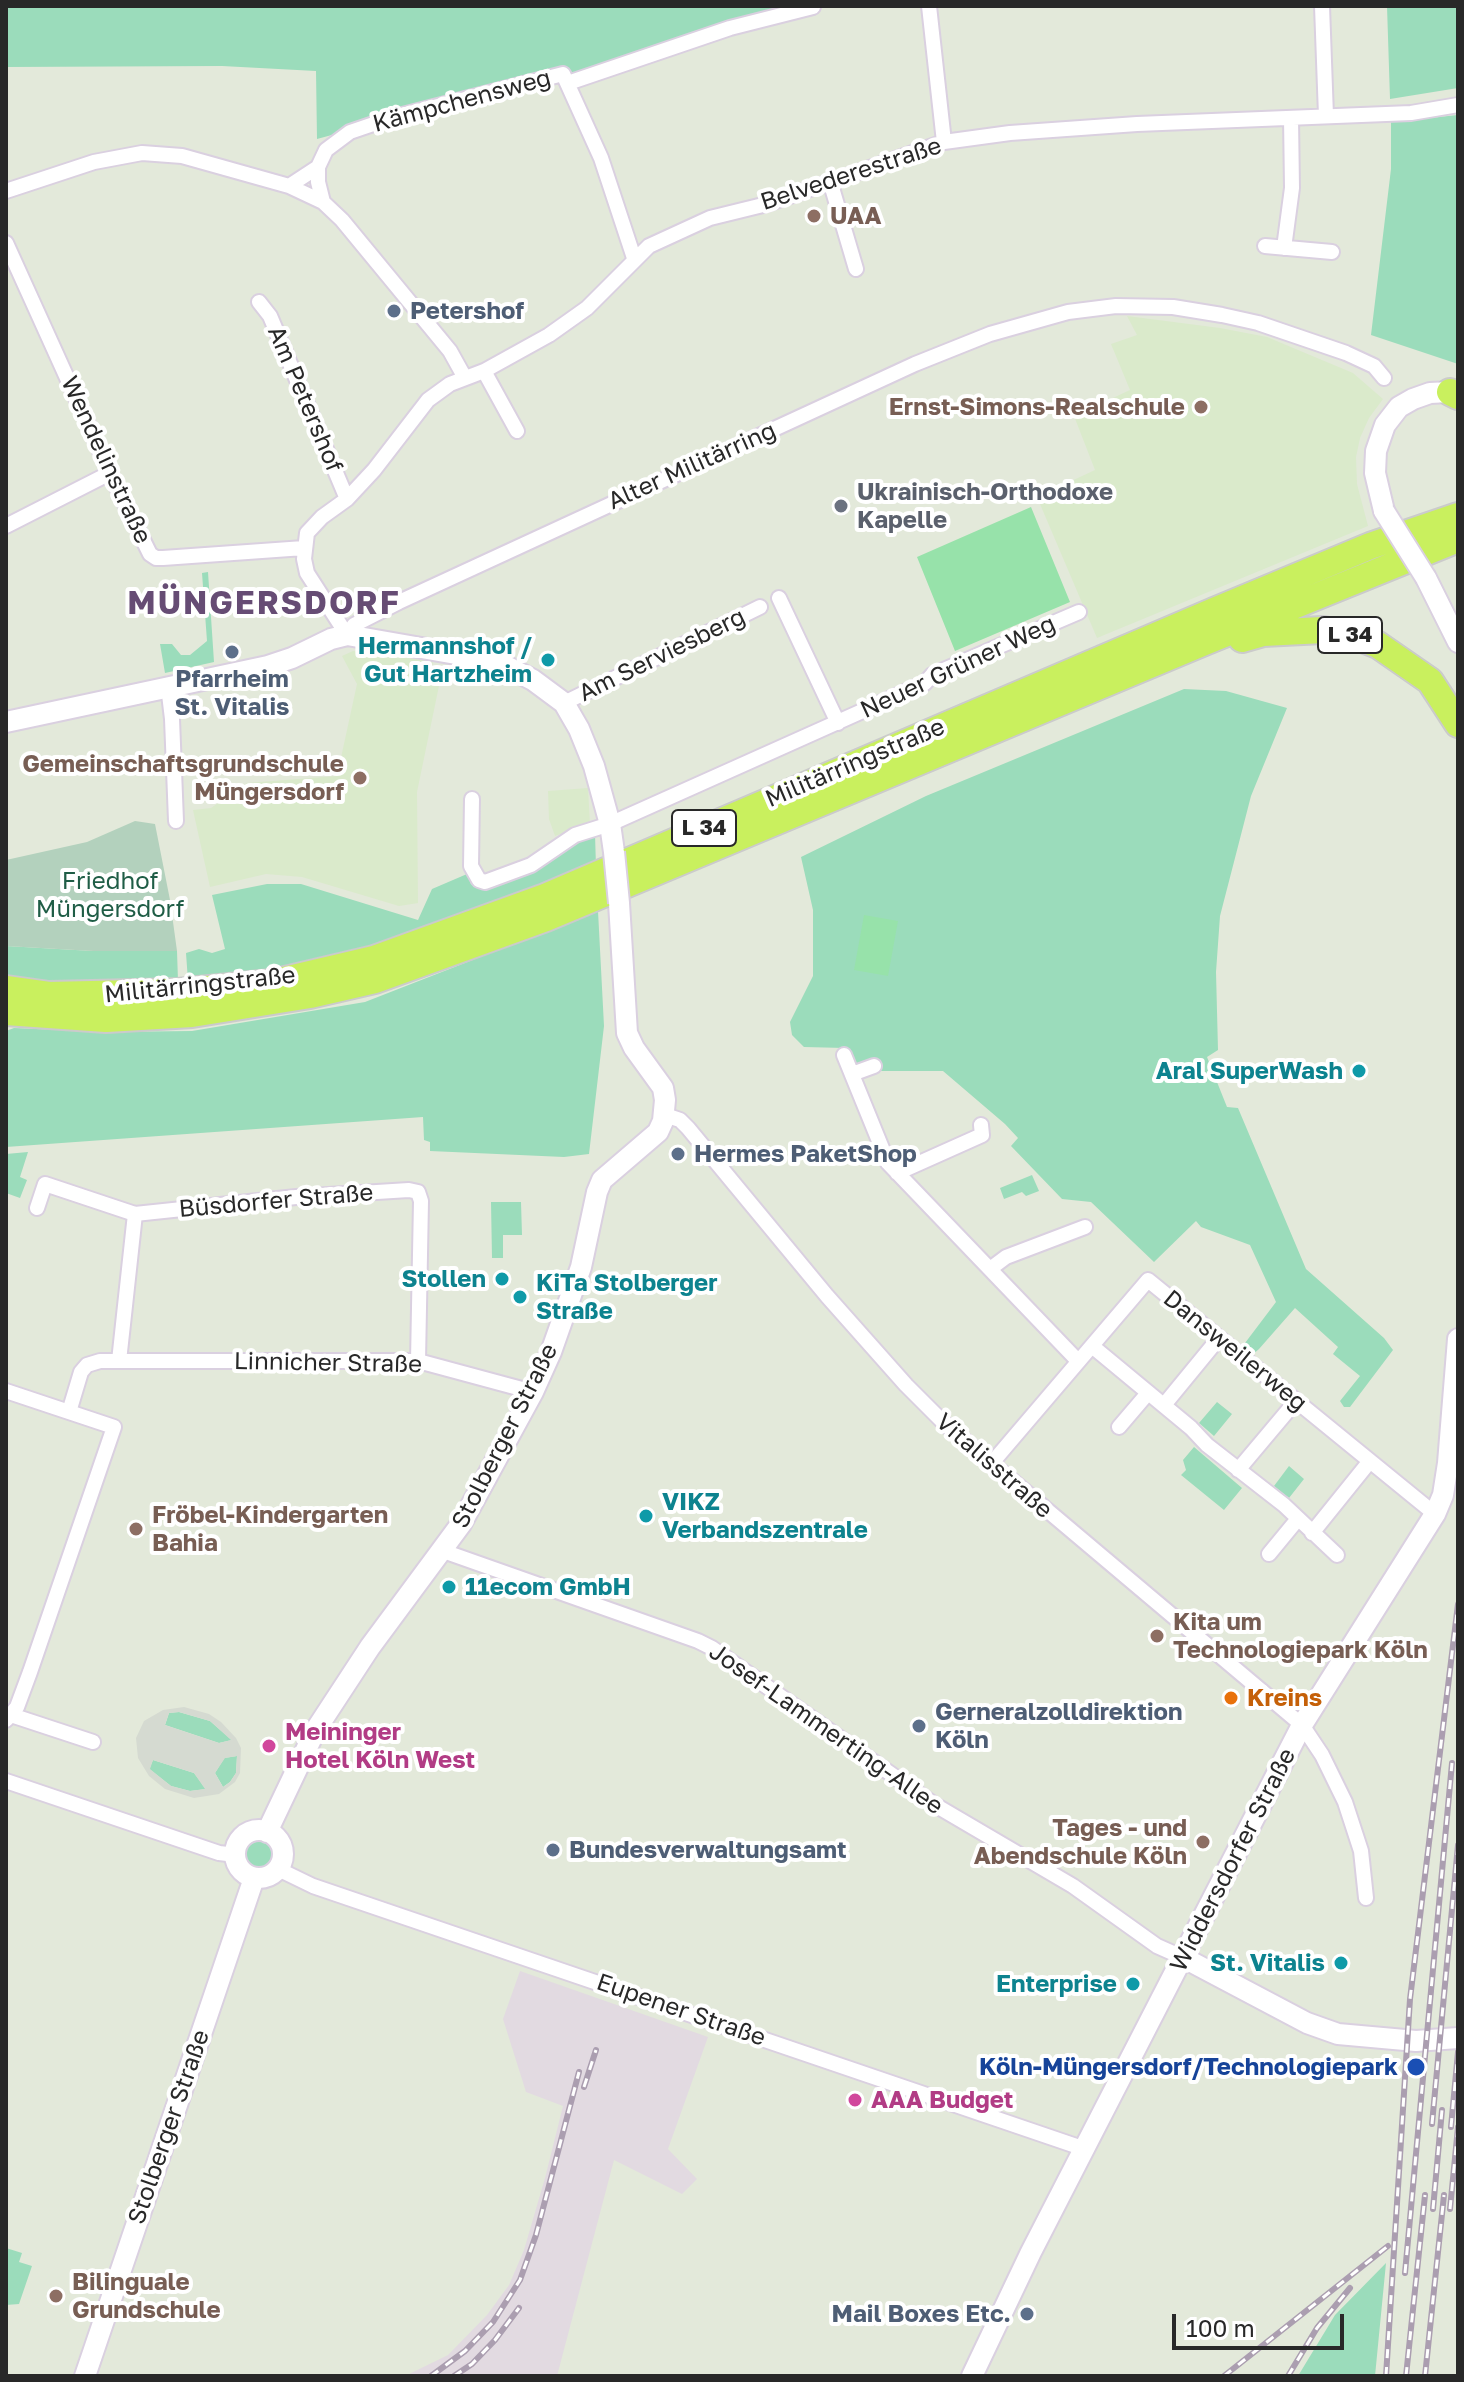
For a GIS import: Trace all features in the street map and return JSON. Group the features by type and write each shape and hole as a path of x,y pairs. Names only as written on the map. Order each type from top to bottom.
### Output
{"highway":[{"name":"L 34","path":"1370,546 1408,522 1458,502"},
{"name":"Militärringstraße","path":"6,989 49,995 178,992 272,983 374,959 545,897 1023,691 1370,546 1458,516"},
{"name":"Militärringstraße","path":"13,1016 106,1019 192,1014 310,995 375,980 546,918 1458,539"},
{"name":"L 34","path":"1207,641 1238,641 1263,633 1323,630 1358,637 1397,656 1430,681 1458,724"}],"street":[{"path":"929,6 944,142"},
{"path":"1322,6 1326,116"},
{"name":"Kämpchensweg","path":"289,186 318,167 326,150 335,142 358,129 391,118 566,78 730,28 813,7"},
{"path":"566,78 601,158 634,258"},
{"name":"Belvederestraße","path":"304,548 307,533 322,517 347,499 374,470 428,400 450,384 519,353 587,308 649,246 700,222 767,204 944,142 1010,133 1137,124 1419,112 1458,105"},
{"path":"1284,248 1292,188 1291,118"},
{"path":"6,191 94,162 142,153 182,156 289,186 323,202 342,220 450,351 465,378"},
{"path":"318,167 323,202"},
{"path":"830,181 856,269"},
{"name":"Wendelinstraße","path":"6,243 150,554 163,558 304,548"},
{"path":"1265,246 1332,252"},
{"name":"Am Petershof","path":"259,302 270,316 347,499"},
{"name":"Alter Militärring","path":"6,722 276,664 347,635 354,625 399,602 915,364 990,334 1068,312 1116,306 1173,307 1222,315 1258,323 1346,353 1374,366 1384,378"},
{"path":"484,371 517,431"},
{"path":"1455,394 1430,393 1399,407 1385,425 1376,451 1375,473 1384,511 1426,578 1458,642"},
{"path":"6,526 110,473"},
{"path":"304,548 307,573 347,635 496,661 533,680 564,703 594,766 610,824 619,903 627,1034 663,1088 665,1115"},
{"name":"Neuer Grüner Weg","path":"779,598 838,723"},
{"name":"Am Serviesberg","path":"564,703 760,607"},
{"name":"Neuer Grüner Weg","path":"610,824 925,683 932,675 1079,612"},
{"path":"168,686 176,821"},
{"path":"472,799 471,866 479,880 485,882 531,865 575,835 610,824"},
{"path":"844,1055 882,1151 897,1173 1078,1361"},
{"path":"852,1074 874,1066"},
{"name":"Stolberger Straße","path":"267,1832 315,1731 370,1647 443,1551 483,1488 533,1392 578,1276 602,1180 658,1132 665,1115"},
{"name":"Vitalisstraße","path":"665,1115 680,1120 688,1128 827,1296 906,1385 991,1464 1302,1725 1322,1755 1345,1802 1361,1851 1366,1898"},
{"path":"897,1173 982,1135 981,1125"},
{"path":"37,1208 45,1184 54,1190 135,1214 119,1361"},
{"name":"Büsdorfer Straße","path":"135,1214 296,1197 418,1192 421,1201 418,1361"},
{"path":"990,1269 1006,1257 1085,1227"},
{"name":"Dansweilerweg","path":"991,1464 1148,1280 1435,1514"},
{"path":"1164,1405 1219,1338"},
{"name":"Widdersdorfer Straße","path":"972,2376 1302,1725 1435,1514 1443,1495 1448,1463 1458,1343"},
{"path":"1092,1346 1284,1505 1337,1555"},
{"name":"Linnicher Straße","path":"69,1412 81,1372 87,1365 100,1361 418,1361 533,1392"},
{"path":"6,1391 114,1427 30,1672 17,1707 8,1717 93,1742"},
{"path":"1119,1427 1148,1393"},
{"path":"1238,1470 1296,1401"},
{"path":"1312,1533 1370,1461"},
{"path":"1269,1554 1297,1520"},
{"name":"Josef-Lammerting-Allee","path":"443,1551 712,1648 935,1805 1073,1886 1157,1946 1184,1958"},
{"path":"6,1781 219,1853 236,1855"},
{"path":"258,1830 267,1832 280,1843 283,1853 278,1869 254,1878 239,1868 236,1855 240,1840 258,1830"},
{"name":"Eupener Straße","path":"278,1869 313,1886 1085,2149"},
{"name":"Stolberger Straße","path":"85,2376 254,1878"},
{"path":"1184,1958 1307,2023 1338,2034 1395,2041 1458,2038"}],"shaded area":[{"path":"1127,316 1267,337 1353,373 1383,399 1369,418 1356,457 1357,484 1368,526 1097,638 1037,497 1095,470 1074,416 1130,390 1111,344 1137,335"},
{"name":"Gemeinschaftsgrundschule Müngersdorf","path":"353,651 433,661 430,679 440,681 417,792 418,903 399,906 302,877 266,874 210,887 193,810 211,808 247,783 337,776 357,684 342,656"},
{"path":"588,788 590,824 555,836 549,819 548,791"},
{"path":"184,1707 209,1714 221,1722 241,1748 240,1773 235,1782 219,1794 194,1798 165,1789 149,1776 138,1758 136,1738 144,1721 163,1710","holes":["179,1712 210,1721 231,1740 219,1743 165,1725 169,1713","237,1756 236,1773 223,1787 215,1773 225,1758","153,1760 194,1773 205,1789 190,1791 171,1786 150,1769"]},
{"path":"520,1971 708,2037 668,2149 697,2179 682,2194 614,2160 557,2376 405,2376 448,2355 487,2315 509,2285 524,2250 545,2178 563,2106 526,2092 503,2019"}],"green space":[{"path":"6,6 800,6 576,75 567,71 317,139 316,71 222,66 6,67"},
{"path":"1387,6 1458,6 1458,88 1390,99"},
{"path":"1458,115 1458,364 1371,335 1391,169 1391,122"},
{"path":"1031,507 1070,602 955,651 917,557"},
{"path":"208,572 214,662 165,673 160,644 172,644 181,655 190,655 207,641 202,573"},
{"path":"1184,689 1226,691 1287,708 1251,796 1220,916 1216,972 1218,1050 1207,1057 1227,1107 1238,1108 1306,1269 1384,1338 1393,1350 1350,1407 1344,1407 1340,1401 1360,1376 1333,1354 1338,1347 1295,1308 1251,1356 1242,1352 1242,1347 1276,1302 1250,1245 1201,1227 1196,1221 1154,1262 1091,1202 1062,1199 1011,1146 1018,1138 1005,1124 943,1071 878,1071 859,1067 851,1064 845,1048 804,1047 792,1035 790,1022 813,976 813,910 801,857 926,796"},
{"name":"Friedhof Müngersdorf","path":"135,821 155,824 177,951 93,951 6,946 6,860 87,842"},
{"path":"595,834 596,867 442,928 283,970 188,981 186,953 199,949 212,953 225,949 212,895 267,884 301,884 418,920 432,889 467,874 471,884 486,886"},
{"path":"598,911 604,1026 589,1154 564,1157 430,1151 430,1142 424,1140 423,1117 6,1147 6,1031 14,1028 106,1032 192,1031 365,1002"},
{"path":"864,915 898,921 888,976 854,970"},
{"path":"6,946 93,951 177,951 178,981 65,983 6,979"},
{"path":"28,1152 20,1177 27,1180 20,1198 6,1193 6,1154"},
{"path":"1032,1175 1039,1191 1026,1196 1022,1192 1004,1199 1000,1188"},
{"path":"491,1202 521,1202 522,1235 503,1235 503,1258 492,1258"},
{"path":"1217,1402 1232,1414 1214,1436 1199,1423"},
{"path":"1194,1447 1242,1488 1224,1510 1181,1475 1186,1470 1183,1460"},
{"path":"1289,1466 1304,1479 1289,1498 1274,1486"},
{"path":"179,1712 210,1721 232,1740 219,1743 165,1725 169,1713"},
{"path":"237,1756 236,1773 223,1787 215,1773 224,1758"},
{"path":"153,1760 194,1773 206,1789 190,1791 171,1786 149,1769"},
{"path":"259,1840 269,1844 273,1854 269,1864 259,1868 249,1864 245,1854 249,1844"},
{"path":"6,2248 22,2253 19,2262 32,2266 19,2304 6,2305"},
{"path":"1386,2263 1375,2376 1298,2376 1335,2315"}],"railway":[{"path":"1386,2376 1410,1999 1458,1604"},
{"path":"1405,2273 1452,1763"},
{"path":"1432,2124 1458,1845"},
{"path":"584,2087 596,2050"},
{"path":"1451,2127 1458,2052"},
{"path":"431,2376 465,2351 493,2322 520,2280 536,2235 579,2072"},
{"path":"1433,2209 1442,2110"},
{"path":"1450,2209 1458,2127"},
{"path":"1406,2376 1425,2195"},
{"path":"1425,2376 1444,2195"},
{"path":"1224,2376 1388,2246"},
{"path":"1288,2376 1317,2328 1350,2288"},
{"path":"454,2376 472,2364 495,2340 519,2308"}],"place":[{"name":"UAA","path":"814,216"},
{"name":"Petershof","path":"394,311"},
{"name":"Ernst-Simons-Realschule","path":"1201,407"},
{"name":"Ukrainisch-Orthodoxe Kapelle","path":"841,506"},
{"name":"Pfarrheim St. Vitalis","path":"232,652"},
{"name":"Hermannshof / Gut Hartzheim","path":"548,660"},
{"name":"Gemeinschaftsgrundschule Müngersdorf","path":"360,778"},
{"name":"Aral SuperWash","path":"1359,1071"},
{"name":"Hermes PaketShop","path":"678,1154"},
{"name":"Stollen","path":"502,1279"},
{"name":"KiTa Stolberger Straße","path":"520,1297"},
{"name":"VIKZ Verbandszentrale","path":"646,1516"},
{"name":"Fröbel-Kindergarten Bahia","path":"136,1529"},
{"name":"11ecom GmbH","path":"449,1587"},
{"name":"Kita um Technologiepark Köln","path":"1157,1636"},
{"name":"Kreins","path":"1231,1698"},
{"name":"Gerneralzolldirektion Köln","path":"919,1726"},
{"name":"Meininger Hotel Köln West","path":"269,1746"},
{"name":"Tages - und Abendschule Köln","path":"1203,1842"},
{"name":"Bundesverwaltungsamt","path":"553,1850"},
{"name":"St. Vitalis","path":"1341,1963"},
{"name":"Enterprise","path":"1133,1984"},
{"name":"Köln-Müngersdorf/Technologiepark","path":"1416,2067"},
{"name":"AAA Budget","path":"855,2100"},
{"name":"Bilinguale Grundschule","path":"56,2296"},
{"name":"Mail Boxes Etc.","path":"1027,2314"}],"district":[{"name":"MÜNGERSDORF","path":"264,604"}]}
